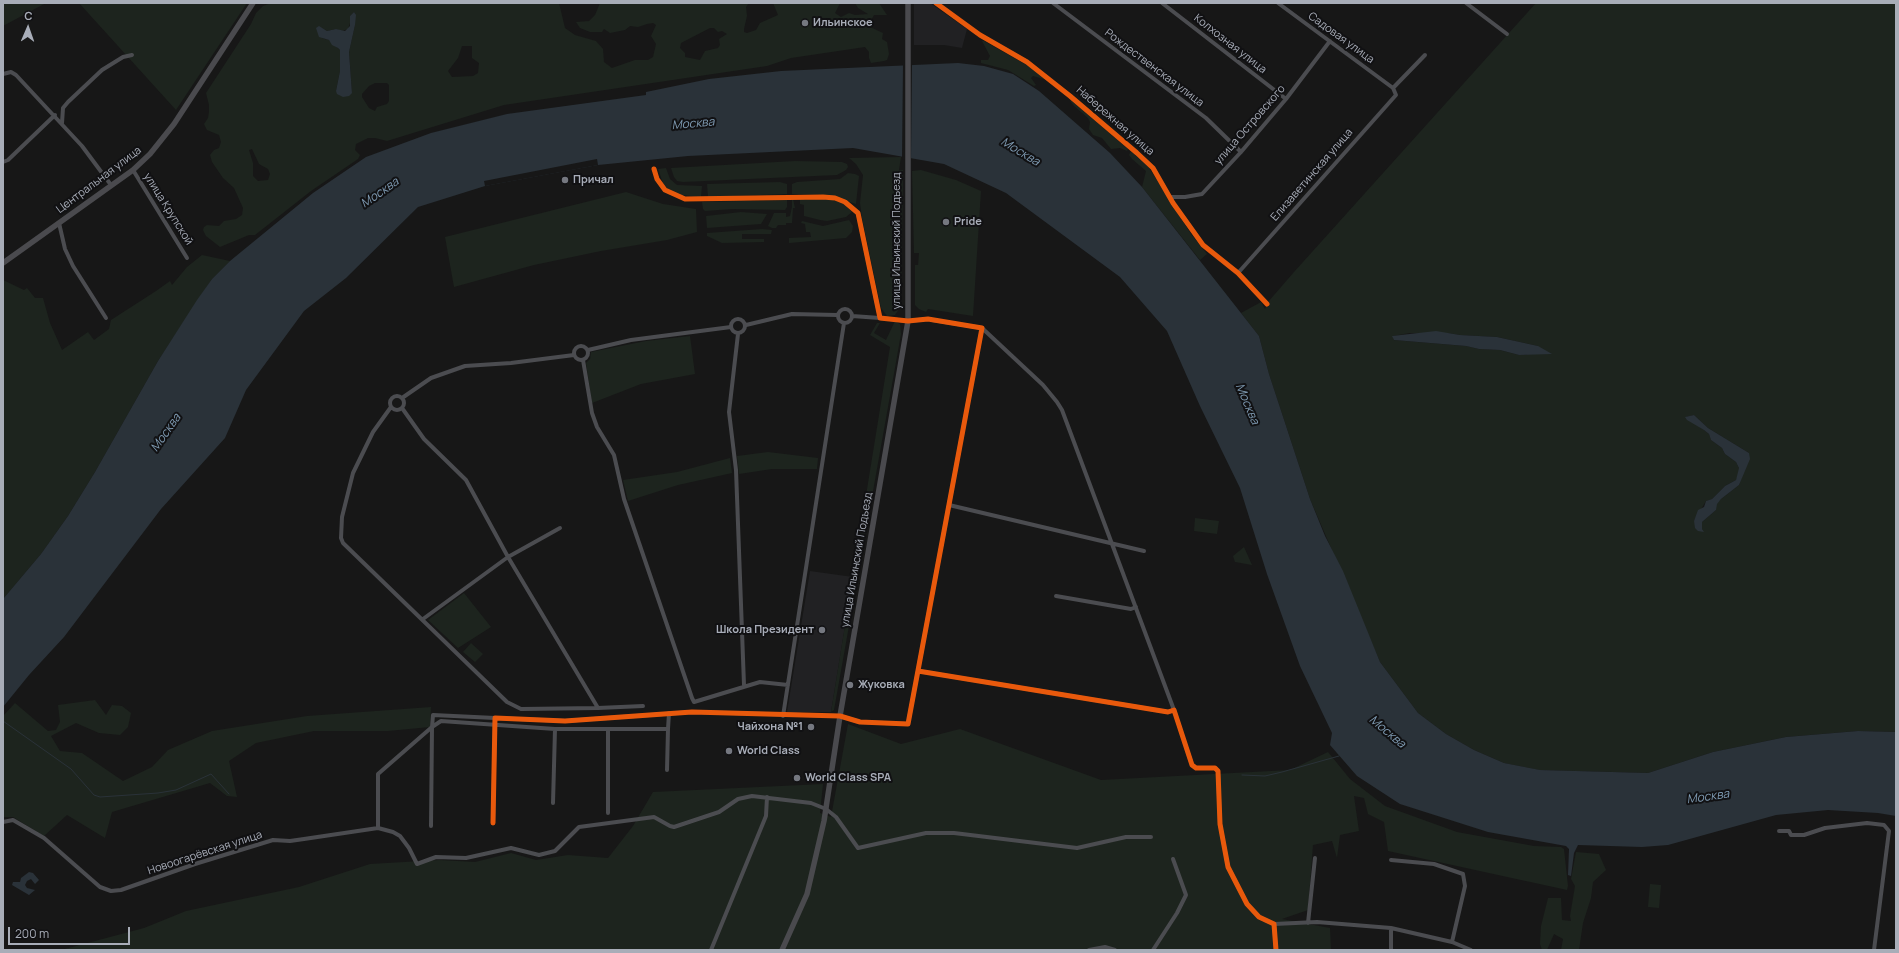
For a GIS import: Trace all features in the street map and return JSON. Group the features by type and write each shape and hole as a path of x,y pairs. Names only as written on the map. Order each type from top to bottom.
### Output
{"main road":[{"name":"Центральная улица","path":"3,263 133,170 156,148 253,3"},
{"name":"улица Ильинский Подъезд","path":"782,950 807,894 826,809 840,716 908,321 908,3"}],"street":[{"name":"Набережная улица","path":"936,3 980,35 1027,62 1148,162 1203,245 1238,273 1267,304"},
{"name":"Рождественская улица","path":"1053,3 1206,118 1241,152"},
{"name":"Колхозная улица","path":"1162,3 1286,99"},
{"name":"Садовая улица","path":"1278,3 1393,88"},
{"path":"1466,3 1507,34"},
{"name":"улица Островского","path":"1170,197 1185,197 1202,194 1241,152 1286,99 1330,41"},
{"path":"62,124 63,108 68,102 102,70 123,57 132,55"},
{"path":"1393,88 1425,55"},
{"path":"3,74 11,72 16,75 55,115 82,146 111,185"},
{"name":"Елизаветинская улица","path":"1238,273 1394,97 1396,92 1393,88"},
{"path":"3,162 55,115"},
{"path":"654,169 657,179 665,190 685,199 823,197 840,199 852,206 858,213 880,318"},
{"name":"улица Крупской","path":"133,170 187,258"},
{"path":"59,223 65,249 73,266 106,318"},
{"path":"837,315 839,311 846,309 850,311 852,316"},
{"path":"746,325 792,314 837,315"},
{"path":"837,315 840,321 844,323"},
{"path":"852,316 908,321 930,320 982,328 1043,385 1057,402 1136,607 1192,764 1196,768 1215,768 1218,771 1220,824 1228,867 1247,904 1260,918 1274,924 1308,923 1391,928 1452,942 1471,950"},
{"path":"844,323 848,322 852,316"},
{"path":"731,327 733,321 738,319 743,320 746,325"},
{"path":"783,716 844,323"},
{"path":"738,334 745,330 746,325"},
{"path":"731,327 733,331 738,334"},
{"path":"588,350 631,340 731,327"},
{"path":"431,826 433,715 565,721 669,713 840,716 860,722 908,724 982,328"},
{"path":"738,334 729,412 736,470 744,685"},
{"path":"583,360 576,359 574,350 577,347 584,346 588,350"},
{"path":"583,360 588,355 588,350"},
{"path":"402,398 431,378 465,366 511,363 574,355"},
{"path":"583,360 589,405 594,421 614,455 624,499 694,702 744,685 760,682 788,685"},
{"path":"402,398 395,396 391,398 391,408 373,432 353,473 344,508 342,541 507,702 521,709 643,706"},
{"path":"402,398 404,402 402,408"},
{"path":"391,408 398,410 402,408"},
{"path":"402,408 424,438 466,480 508,557 598,708"},
{"path":"948,505 1144,551"},
{"path":"423,619 508,557 560,528"},
{"path":"1056,596 1130,609 1136,607"},
{"path":"918,670 1168,712 1174,710"},
{"path":"667,770 669,713"},
{"path":"494,823 495,718"},
{"path":"378,828 378,774 432,727 442,721 555,729 668,729"},
{"path":"553,803 555,729"},
{"path":"608,730 608,813"},
{"name":"Новоогарёвская улица","path":"3,822 13,820 44,838 100,888 111,891 121,890 195,864 273,840 297,840 378,828 393,832 400,836 409,848 417,864 436,857 466,858 511,848 539,855 555,852 579,827 654,817 670,826 674,826 719,812 745,796 767,797 812,803 826,809"},
{"path":"711,950 766,816 767,797"},
{"path":"826,809 836,817 858,848 926,833 954,833 1078,848 1126,837 1151,837"},
{"path":"1779,831 1789,830 1791,835 1804,836 1825,828 1867,823 1884,825 1890,831 1874,950"},
{"path":"1308,923 1316,858"},
{"path":"1153,950 1177,913 1186,895 1173,859"},
{"path":"1390,860 1434,864 1463,874 1465,886 1452,942"},
{"path":"1274,924 1276,950"},
{"path":"1391,928 1391,950"},
{"path":"1089,950 1105,947 1115,950"}],"shaded area":[{"path":"3,3 46,3 3,26"},
{"path":"79,3 247,3 176,110"},
{"path":"271,3 559,3 565,28 575,35 596,41 603,49 604,62 612,68 635,60 648,60 653,57 656,44 651,36 656,25 653,23 638,27 630,26 625,30 610,33 604,29 602,32 590,32 580,28 576,22 589,21 595,15 600,3 749,3 746,7 747,16 744,29 744,32 747,33 756,30 760,23 778,15 773,3 840,3 835,13 841,17 849,13 855,15 868,14 858,8 855,3 879,3 887,15 874,15 868,26 883,33 882,39 887,42 889,54 887,60 871,63 869,52 865,47 791,58 767,66 504,105 387,141 368,138 356,144 355,150 360,155 358,159 311,191 255,235 249,235 220,247 206,236 203,230 204,227 207,225 219,226 224,221 236,219 242,215 243,208 234,188 223,178 212,162 210,155 214,150 219,148 221,142 219,135 207,130 204,124 208,118 209,112 206,93 251,24 256,13 263,6","holes":["354,12 355,25 349,52 352,93 336,91 340,71 340,50 329,40 322,38 322,28 327,31 336,29 342,31 348,29 350,16","710,28 714,28 718,32 722,31 727,34 719,39 720,45 718,48 705,51 700,60 685,57 685,53 680,48 681,43","462,46 472,46 472,58 479,63 478,73 473,76 452,77 448,71 458,58","375,83 387,83 389,85 389,101 387,104 377,107 375,111 369,108 362,97 362,94 369,86","252,149 259,164 268,169 270,174 268,180 258,181 253,176 253,163 249,150"]},
{"path":"914,3 930,3 967,29 962,48 944,45 914,45"},
{"path":"1536,3 1896,3 1896,732 1858,731 1786,737 1713,752 1648,773 1539,770 1504,763 1474,750 1446,734 1418,713 1380,662 1310,499 1269,374 1259,336 1241,313 1261,302 1265,309 1268,302","holes":["1410,333 1448,333 1497,337 1538,346 1526,355 1519,355 1500,350 1394,340 1393,336","1694,415 1708,428 1749,453 1739,485 1716,504 1716,510 1702,522 1702,529 1694,521 1706,501 1712,499 1725,486 1736,480 1739,474 1739,468 1736,462 1725,454 1722,448 1711,440 1709,434 1686,417"]},
{"path":"982,41 1032,68 1047,80 1033,76 1031,78 1036,85 1034,86 1008,70 981,63 981,60 988,60 990,56"},
{"path":"1071,100 1128,149 1127,151 1120,148 1111,149 1102,138 1093,135 1089,129 1090,122 1088,118 1074,106 1070,101"},
{"path":"1131,151 1148,166 1191,234 1207,254 1200,260 1142,187 1146,171 1129,155"},
{"path":"901,157 899,170 903,170 901,306 895,315 887,316 881,308 862,218 860,203 863,175 856,164 849,158"},
{"path":"795,161 842,162 847,164 848,167 846,170 837,175 683,182 677,181 671,168"},
{"path":"666,168 670,179 677,185 702,186 701,197 681,195 668,189 663,183 658,169"},
{"name":"Pride","path":"921,170 956,180 981,191 973,316 928,309 926,312 919,309 915,305 915,265 918,265 919,253 914,253 912,171"},
{"path":"848,173 859,176 856,204 828,195 792,194 792,184 797,182 840,179"},
{"path":"780,182 787,184 787,194 708,197 707,184"},
{"path":"626,192 663,204 696,209 697,232 667,240 601,251 534,265 454,287 445,237"},
{"path":"793,199 795,208 793,208 792,223 778,225 776,228 768,226 774,213 786,213 786,217 790,216"},
{"path":"800,199 833,200 844,203 852,212 846,217 827,221 804,216 804,205 800,204"},
{"path":"787,200 787,207 785,210 733,209 705,211 703,209 702,202"},
{"path":"741,212 767,214 761,224 707,228 706,216"},
{"path":"849,220 853,226 852,232 846,238 789,243 789,238 811,237 810,232 806,232 805,224 801,223 802,221 823,226"},
{"path":"762,229 772,230 771,234 742,234 742,239 764,239 764,242 722,243 707,236 707,233"},
{"path":"202,255 230,261 212,279 158,361 95,472 68,516 41,554 3,599 3,280 24,290 27,288 35,298 43,298 50,323 62,350 88,332 94,340 109,329 111,320 170,281 172,285 187,267"},
{"path":"895,321 900,324 901,334 834,710 831,712 890,347 870,335 877,323 880,323 874,333 886,340"},
{"path":"690,336 695,374 641,384 592,403 586,363 590,359 591,352 646,341"},
{"path":"768,452 818,458 817,469 772,469 739,474 737,456"},
{"path":"730,458 732,473 678,485 628,501 623,480 677,472"},
{"path":"1195,518 1219,521 1217,534 1194,531"},
{"path":"1244,547 1252,565 1235,562 1233,556"},
{"name":"Школа Президент","path":"810,571 853,577 831,712 787,712"},
{"path":"464,593 491,627 458,648 428,620"},
{"path":"471,643 483,654 475,662 463,652"},
{"path":"95,700 106,715 112,705 122,706 131,713 128,727 120,735 99,733 76,723 51,736 60,751 82,753 123,781 152,767 168,750 212,731 307,716 431,707 430,727 388,731 314,731 256,743 229,761 237,797 227,796 210,783 112,812 105,838 67,815 44,836 13,817 3,817 3,716 15,703 48,731 56,730 60,722 58,705"},
{"path":"848,724 901,744 960,729 1101,780 1290,770 1328,752 1350,779 1385,806 1457,832 1534,846 1561,847 1564,849 1568,886 1567,890 1388,851 1384,822 1368,814 1364,798 1354,796 1359,831 1340,835 1337,858 1332,841 1313,845 1308,910 1282,919 1330,928 1331,950 61,950 144,928 186,911 299,887 370,864 439,860 475,862 511,853 536,860 568,855 608,858 633,826 653,792 823,784 820,813 831,817"},
{"path":"1576,852 1599,854 1606,870 1593,882 1591,898 1583,923 1579,950 1561,950 1563,939 1554,934 1547,950 1542,950 1540,944 1541,926 1548,898 1561,898 1562,920 1571,921 1570,916 1575,886 1571,879"},
{"path":"1650,884 1661,885 1659,908 1648,907"}],"water":[{"path":"354,12 356,15 355,25 349,52 352,93 349,96 343,97 337,94 336,91 340,71 340,50 332,45 329,40 319,37 316,28 319,26 327,31 336,29 345,31 350,26 350,16"},
{"name":"Москва","path":"958,63 984,66 1013,74 1039,91 1110,153 1142,187 1259,336 1269,374 1310,499 1325,536 1343,571 1380,662 1418,713 1446,734 1474,750 1504,763 1540,770 1648,773 1713,752 1786,737 1858,731 1896,732 1896,816 1878,813 1828,810 1776,815 1668,845 1642,847 1578,845 1574,853 1571,876 1568,875 1569,849 1566,846 1488,832 1400,804 1357,776 1330,745 1332,733 1300,666 1267,574 1240,488 1200,406 1167,331 1120,277 1006,193 944,164 853,148 688,156 598,165 485,186 418,207 346,278 304,311 246,390 225,438 161,509 64,637 29,675 3,707 3,599 41,554 68,516 95,472 158,361 197,300 212,279 230,261 313,193 366,157 431,133 507,114 646,95 646,92 709,79 781,71"},
{"path":"1436,331 1460,335 1497,337 1538,346 1552,354 1519,355 1500,350 1394,340 1392,336"},
{"path":"1694,415 1708,428 1749,453 1750,459 1739,485 1721,499 1717,504 1716,510 1702,522 1702,529 1704,532 1698,531 1695,528 1694,521 1698,510 1704,507 1706,501 1712,499 1725,486 1736,480 1739,468 1736,462 1725,454 1722,448 1711,440 1709,434 1687,420 1685,417"},
{"path":"29,872 33,873 39,880 35,884 31,879 27,881 25,885 27,888 35,890 29,895 12,885 13,882 20,882 21,878"}],"pier":[{"path":"903,64 912,64 911,161 902,159"},
{"path":"597,159 598,165 485,186 484,181"}],"waterway":[{"path":"3,721 71,769 94,795 100,797 158,793 176,790 211,774 229,794"},
{"path":"1242,775 1265,776 1339,756"}],"cycle path":[{"path":"936,3 980,35 1027,62 1070,96 1137,153 1153,168 1173,203 1203,245 1238,273 1267,304"},
{"path":"493,823 495,718 565,721 692,712 840,716 860,722 908,724 982,328 928,319 908,321 880,318 858,213 845,202 835,198 823,197 685,199 665,190 657,179 654,169"},
{"path":"918,671 1168,712 1174,710 1192,765 1196,768 1215,768 1218,771 1220,824 1228,867 1247,904 1259,917 1274,924 1276,950"}],"place":[{"name":"Ильинское","path":"805,23"},
{"name":"Причал","path":"565,180"},
{"name":"Pride","path":"946,222"},
{"name":"Школа Президент","path":"822,630"},
{"name":"Жуковка","path":"850,685"},
{"name":"Чайхона №1","path":"811,727"},
{"name":"World Class","path":"729,751"},
{"name":"World Class SPA","path":"797,778"}]}
